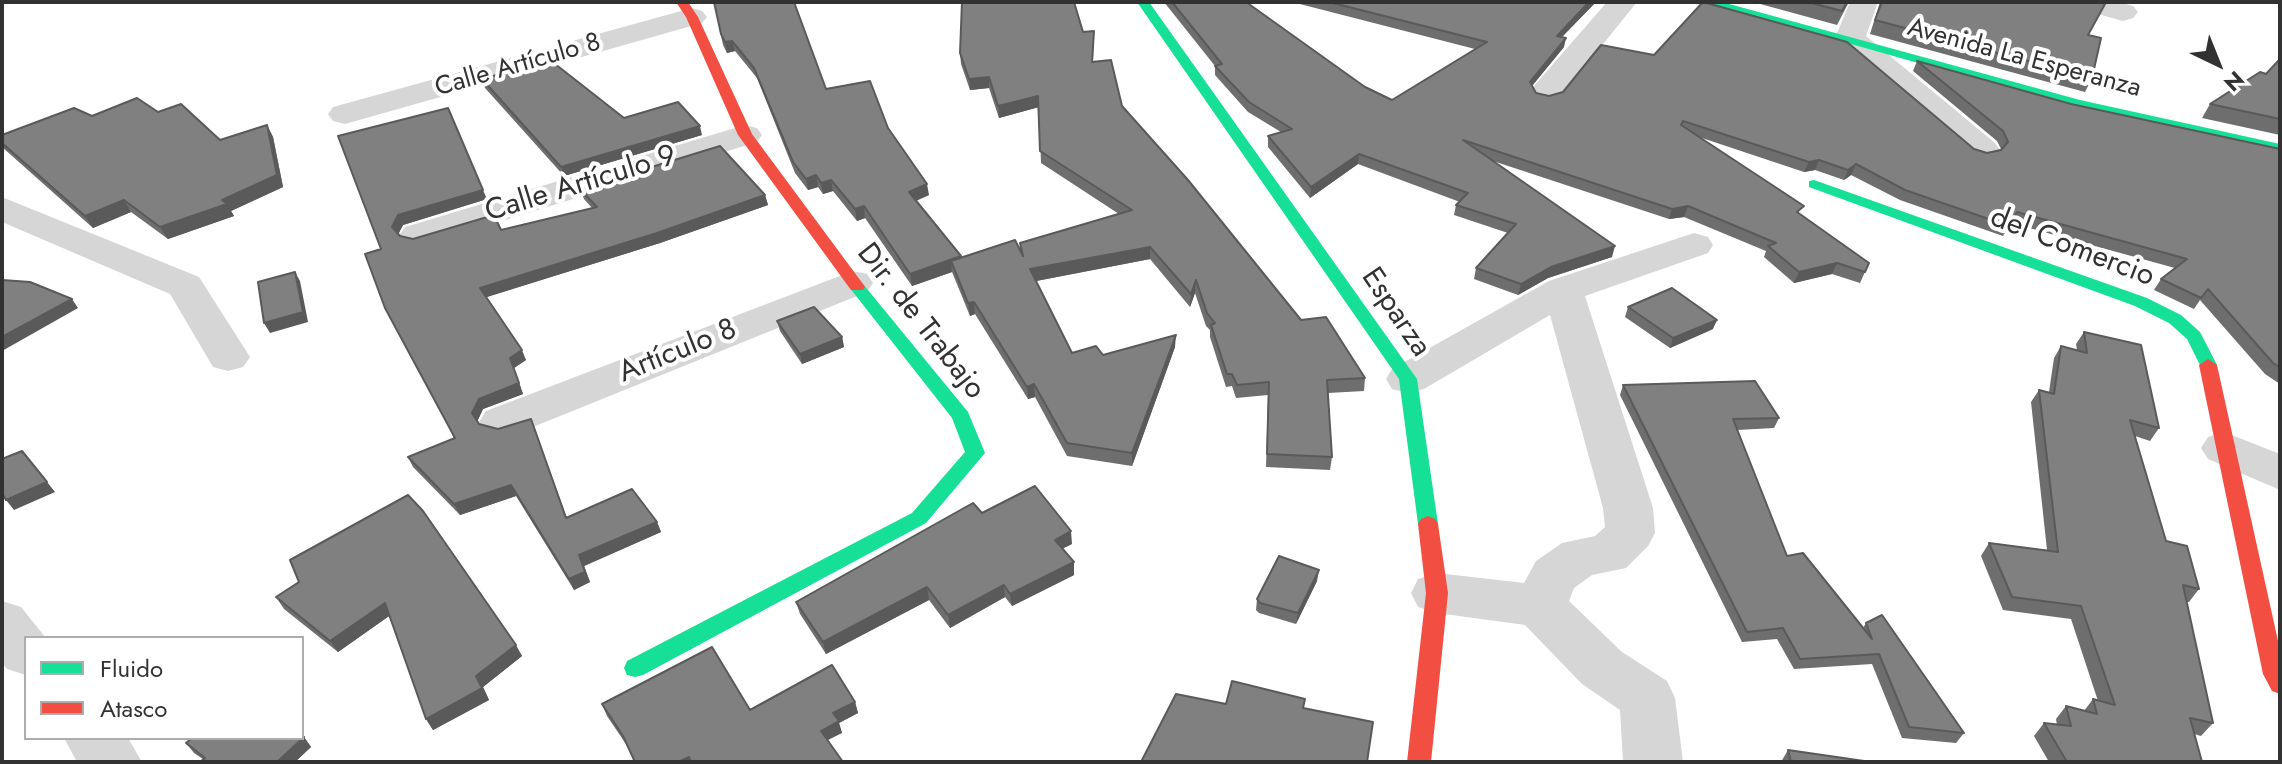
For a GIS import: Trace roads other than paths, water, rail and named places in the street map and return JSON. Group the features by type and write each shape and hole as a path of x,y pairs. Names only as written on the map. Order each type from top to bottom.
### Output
{"street":[{"name":"Esparza","path":"1143,2 1408,379 1437,593 1419,762"},
{"path":"1546,93 1623,2"},
{"name":"Avenida La Esperanza","path":"1709,2 1850,38 2078,104 2280,148"},
{"path":"1864,2 1850,38 1983,150"},
{"path":"2086,2 2123,12"},
{"name":"Calle Artículo 8","path":"345,114 687,10"},
{"name":"Dir. de Trabajo","path":"635,668 919,518 975,453 961,416 853,283 745,135 687,10"},
{"name":"Calle Artículo 9","path":"418,235 745,135"},
{"name":"del Comercio","path":"1814,184 2141,302 2175,319 2194,336 2207,358 2224,448"},
{"path":"2,208 185,286 228,357"},
{"path":"1408,379 1563,290 1694,245"},
{"name":"Artículo 8","path":"502,422 853,283"},
{"path":"1540,606 1554,575 1580,557 1608,554 1630,533 1628,508 1563,290"},
{"path":"2224,448 2280,473"},
{"path":"2224,448 2274,674 2280,684"},
{"path":"1437,593 1540,606 1602,668 1647,698 1653,762"},
{"path":"2,622 24,650"},
{"path":"95,740 112,762"}]}
